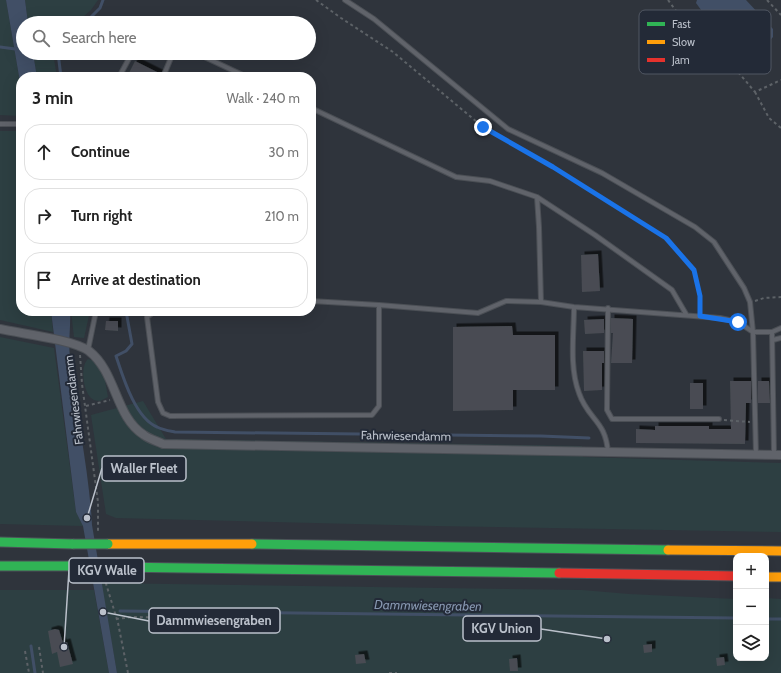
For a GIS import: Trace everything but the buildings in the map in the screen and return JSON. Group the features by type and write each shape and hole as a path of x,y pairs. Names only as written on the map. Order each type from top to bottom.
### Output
{"highway":[{"path":"0,537 16,542"},
{"path":"0,542 781,551"},
{"path":"0,566 733,576"},
{"path":"769,576 781,577"}],"street":[{"name":"Fahrwiesendamm","path":"0,329 52,339 78,346 88,351 99,361 108,373 117,397 130,421 143,435 163,444 778,456"}],"lane":[{"path":"345,0 374,19 508,129 602,173 695,226 714,242 744,288 750,302 753,332 756,455"},
{"path":"122,72 128,60"},
{"path":"165,72 170,60"},
{"path":"211,60 236,72"},
{"path":"316,110 456,177 490,181 537,197 595,235 672,290 686,314"},
{"path":"0,124 16,124"},
{"path":"537,197 540,227 541,302"},
{"path":"316,301 478,313 506,300 541,302 574,307 686,314 738,322 753,332 772,332 781,328"},
{"path":"148,316 147,317 158,402 163,413 170,416 372,415 379,406 379,305"},
{"path":"574,307 574,365 578,392 585,407 606,434 608,453"},
{"path":"608,308 607,410 612,419 719,419"},
{"path":"88,351 95,316"},
{"path":"772,332 778,456"},
{"path":"773,340 781,338"}],"path":[{"path":"316,0 340,18 393,52 483,127 553,167 666,238 694,270 700,296 700,316"},
{"path":"668,0 675,10"},
{"path":"767,0 781,15"},
{"path":"740,74 755,92 768,118 781,128"},
{"path":"755,92 781,80"},
{"path":"750,302 764,298 781,297"},
{"name":"Fahrwiesendamm","path":"78,346 98,502 97,522"},
{"path":"86,406 107,402 117,397"},
{"path":"719,419 755,422"},
{"path":"104,583 116,619 128,673"},
{"path":"116,619 132,617 208,618"},
{"path":"39,647 43,673"},
{"path":"25,651 29,673"},
{"path":"388,673 397,673"}],"shaded area":[{"path":"0,0 6,0 18,72 16,72 16,116 0,115"},
{"path":"25,0 98,0 91,10 84,16 27,16"},
{"path":"34,60 54,60 56,72 36,72"},
{"path":"0,131 16,131 16,316 51,316 53,332 0,320"},
{"path":"72,316 89,316 84,338 74,337"},
{"path":"0,337 54,348 76,512 83,526 0,524"},
{"path":"88,359 94,361 104,375 108,397 100,401 91,398 84,384 83,372"},
{"path":"143,401 166,439 582,446 583,457 781,463 781,532 435,526 116,518 106,514 91,415"},
{"path":"101,583 582,590 629,594 733,599 733,661 769,661 769,598 781,599 781,673 117,673"},
{"path":"0,590 94,590 109,673 0,673"}],"water":[{"path":"6,0 25,0 27,16 16,16 16,59"},
{"path":"697,0 746,0 755,10 701,10 696,3"},
{"path":"771,27 773,29 773,37 771,39"},
{"path":"16,60 34,60 36,72 18,72"},
{"path":"52,316 70,316 69,351 88,483 92,525 117,673 109,673 83,526 76,512"}],"waterway":[{"path":"92,16 100,8 103,0"},
{"path":"0,47 16,49"},
{"path":"59,60 60,72"},
{"path":"127,316 132,344 126,351 116,356 126,385 136,406 149,422 164,430 175,432 541,436 589,438"},
{"name":"Dammwiesengraben","path":"120,611 733,618"},
{"name":"Dammwiesengraben","path":"769,619 781,619"},
{"path":"31,646 35,673"}],"traffic: fast":[{"path":"0,542 73,544"},
{"path":"73,544 108,544"},
{"path":"252,544 668,550"},
{"path":"0,566 80,566"},
{"path":"80,566 114,567"},
{"path":"114,567 559,573"}],"traffic: slow":[{"path":"108,544 252,544"},
{"path":"668,550 781,551"},
{"path":"769,577 781,577"}],"traffic: jam":[{"path":"559,573 733,576"}],"place":[{"name":"Waller Fleet","path":"87,518"},
{"name":"Dammwiesengraben","path":"103,612"},
{"name":"KGV Union","path":"607,639"},
{"name":"KGV Walle","path":"64,647"}],"route":[{"path":"483,127 553,167 666,238 694,270 700,296 700,316 738,322"}]}
